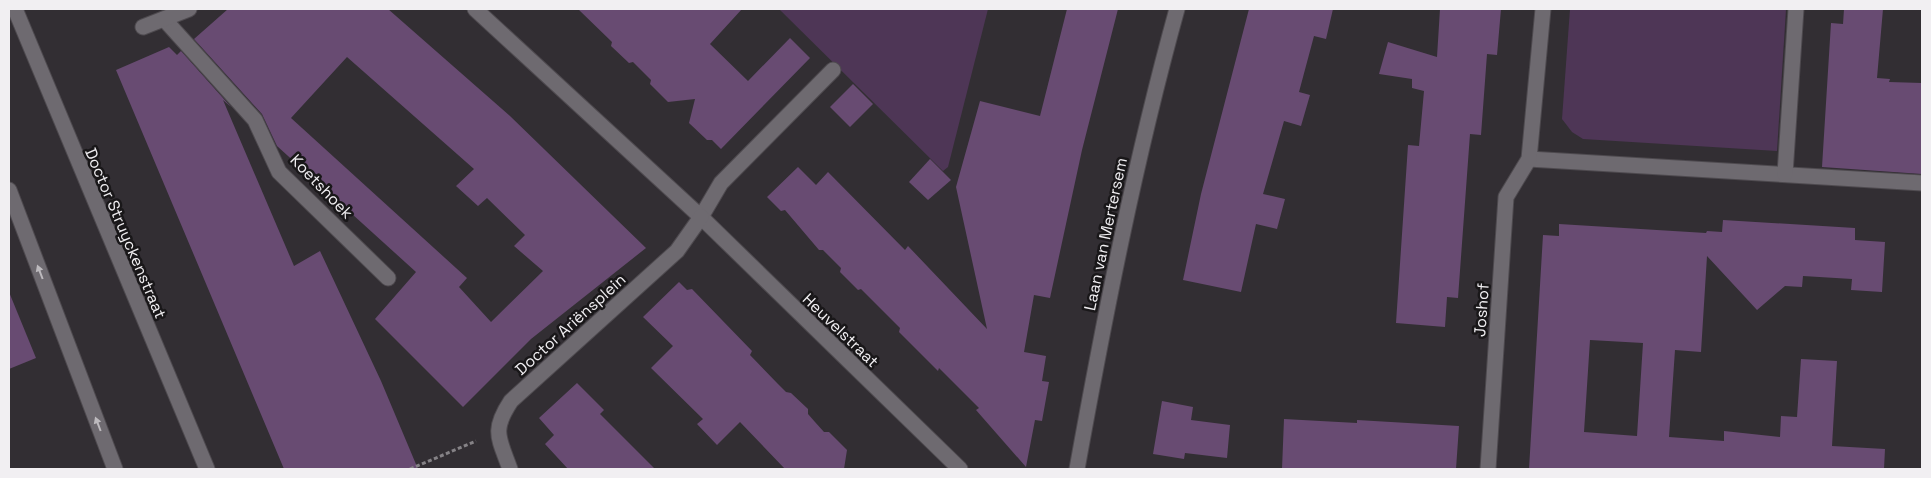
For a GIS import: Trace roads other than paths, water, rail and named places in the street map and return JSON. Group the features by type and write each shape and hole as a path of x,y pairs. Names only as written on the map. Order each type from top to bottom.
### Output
{"street":[{"name":"Doctor Struyckenstraat","path":"15,9 208,469"},
{"path":"144,27 189,9"},
{"name":"Heuvelstraat","path":"474,9 701,217 958,469"},
{"name":"Laan van Mertersem","path":"1077,469 1110,288 1133,180 1177,9"},
{"name":"Joshof","path":"1488,469 1506,197 1529,159 1543,9"},
{"path":"1785,174 1796,9"},
{"name":"Koetshoek","path":"164,19 255,120 279,172 388,278"},
{"path":"701,217 721,183 833,70"},
{"path":"1529,159 1922,183"},
{"path":"9,190 115,469"},
{"name":"Doctor Ariënsplein","path":"510,469 497,431 501,416 511,401 677,251 701,217"}]}
